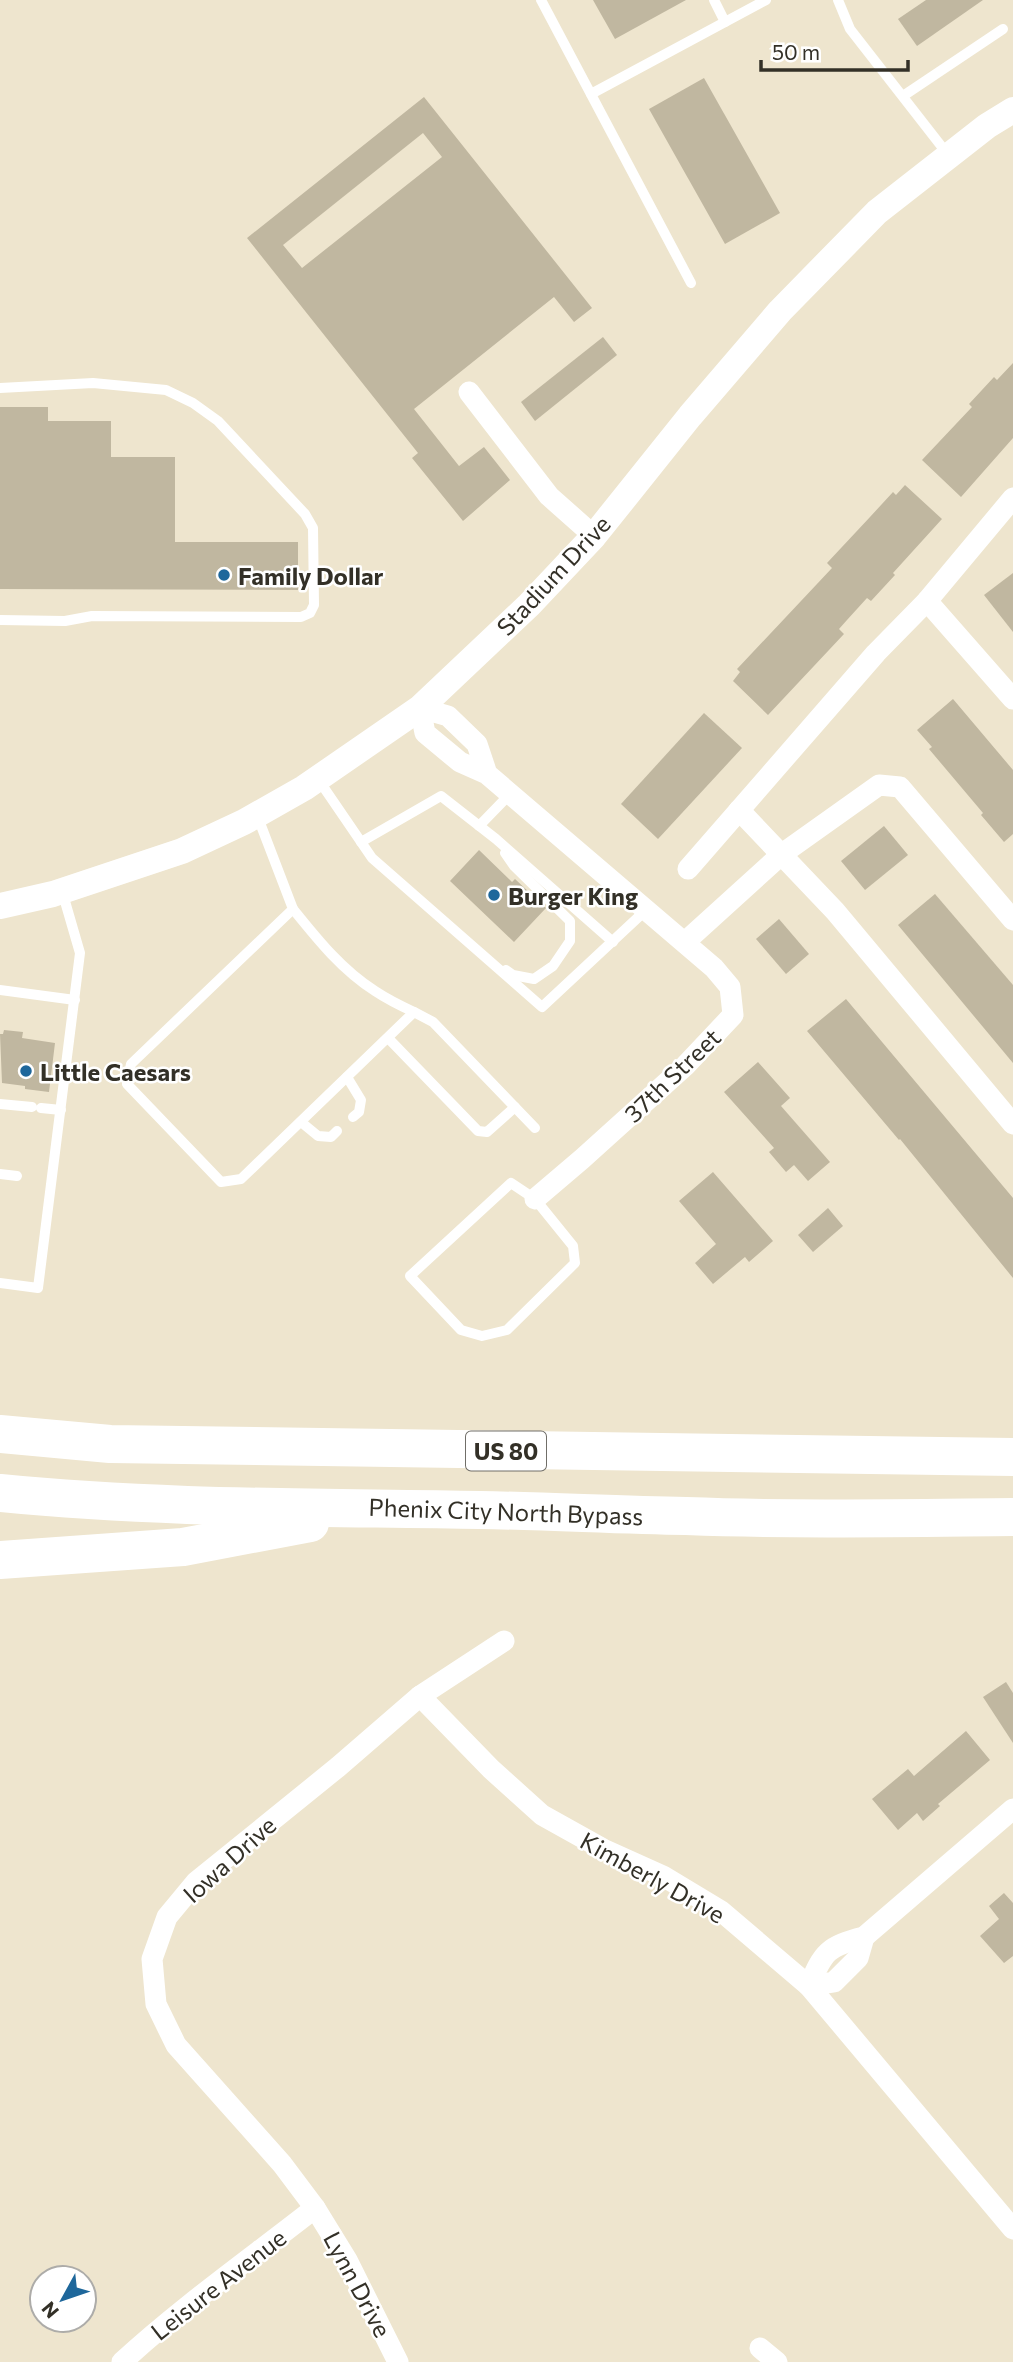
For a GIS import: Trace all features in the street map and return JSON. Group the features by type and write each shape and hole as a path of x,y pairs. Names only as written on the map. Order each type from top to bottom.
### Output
{"highway":[{"path":"0,1407 89,1424 308,1448"},
{"name":"US 80","path":"0,1434 110,1444 1013,1457"},
{"name":"Phenix City North Bypass","path":"0,1493 81,1501 540,1511 687,1517 1013,1517"},
{"path":"0,1560 183,1547 392,1508"}],"street":[{"name":"Stadium Drive","path":"0,906 62,891 182,851 257,815 318,779 420,708 529,605 594,536 690,416 780,312 877,212 1013,110"},
{"path":"468,393 549,496 594,536"},
{"path":"688,869 876,653 927,601 1013,498"},
{"path":"927,601 1013,699"},
{"name":"37th Street","path":"420,708 449,716 477,744 487,774 685,942 714,968 730,987 733,1015 685,1066 534,1199"},
{"path":"685,942 782,854 879,785 900,787 1013,920"},
{"path":"738,810 782,854 880,963 1013,1124"},
{"name":"Iowa Drive","path":"315,2208 282,2164 176,2045 156,2004 152,1959 167,1917 195,1882 420,1696 503,1642"},
{"name":"Kimberly Drive","path":"420,1696 491,1769 542,1815 603,1849 663,1877 721,1911 809,1986 1013,2229"},
{"path":"809,1986 820,1959 841,1943 864,1937 1013,1809"},
{"name":"Leisure Avenue","path":"122,2362 159,2328 315,2208"},
{"name":"Lynn Drive","path":"315,2208 347,2260 398,2362"},
{"path":"760,2348 777,2362"}],"lane":[{"path":"541,0 691,283"},
{"path":"714,0 725,22"},
{"path":"591,94 766,0"},
{"path":"838,0 850,29 949,156"},
{"path":"903,96 1003,29"},
{"path":"0,388 93,383 166,390 193,403 218,421 305,514 313,528 314,605 310,613 301,617 92,616 65,621 0,620"},
{"path":"318,779 372,858 542,1007 646,910"},
{"path":"480,826 510,794"},
{"path":"361,842 441,796 496,839 613,942"},
{"path":"257,815 293,909 319,941 350,973 376,992 433,1022 535,1128"},
{"path":"472,946 513,975 534,979 553,966 570,941 570,920 514,866 496,839"},
{"path":"0,1283 38,1288 79,953 62,891"},
{"path":"293,909 131,1064 127,1084 220,1182 241,1179 414,1012"},
{"path":"0,990 75,1000"},
{"path":"388,1038 478,1131 487,1132 515,1107"},
{"path":"347,1077 361,1100 359,1112 353,1117"},
{"path":"0,1104 61,1110"},
{"path":"301,1122 318,1136 331,1137 337,1131"},
{"path":"0,1174 17,1176"},
{"path":"39,1178 52,1180"},
{"path":"511,1182 534,1199 573,1246 575,1263 507,1330 482,1336 461,1330 410,1276 511,1182"}],"building":[{"path":"593,0 686,0 615,39"},
{"path":"926,0 983,0 917,46 898,19"},
{"path":"704,78 780,213 725,244 649,109"},
{"path":"424,97 592,308 574,322 554,297 414,409 459,466 484,447 510,480 463,521 412,458 418,453 247,238","holes":["423,133 442,157 302,268 283,245"]},
{"path":"603,337 617,355 535,421 521,402"},
{"path":"1013,363 1013,438 961,497 922,460 972,407 969,404 994,377 997,380"},
{"path":"0,407 48,407 48,421 111,421 111,457 175,457 175,542 298,542 298,590 0,589"},
{"path":"905,485 942,519 871,601 867,598 839,629 844,634 768,715 733,681 740,672 737,669 832,568 827,563 893,492 896,495"},
{"path":"1013,573 1013,632 984,595"},
{"path":"953,699 1013,770 1013,834 1004,842 929,749 932,747 917,730"},
{"path":"704,713 742,748 658,839 621,804"},
{"path":"884,826 908,855 865,890 841,861"},
{"path":"479,850 512,882 515,879 546,908 514,942 450,881"},
{"path":"935,894 1013,985 1013,1063 898,925"},
{"path":"779,919 809,954 786,974 756,939"},
{"path":"846,999 1013,1198 1013,1278 900,1139 807,1031"},
{"name":"Little Caesars","path":"4,1030 23,1032 22,1038 55,1043 49,1092 2,1083 0,1034 3,1034"},
{"path":"758,1062 790,1098 781,1106 830,1162 808,1181 794,1165 786,1172 769,1152 774,1148 724,1092"},
{"path":"713,1172 773,1241 749,1262 745,1257 713,1284 695,1263 716,1244 679,1201"},
{"path":"828,1208 843,1226 813,1252 798,1235"},
{"path":"1006,1682 1013,1693 1013,1743 983,1697"},
{"path":"966,1731 990,1760 938,1804 940,1806 923,1821 917,1813 898,1830 872,1799 908,1769 914,1776"},
{"path":"1004,1893 1013,1903 1013,1956 1004,1963 980,1936 999,1919 989,1906"}],"place":[{"name":"Family Dollar","path":"224,575"},
{"name":"Burger King","path":"494,895"},
{"name":"Little Caesars","path":"26,1071"}]}
